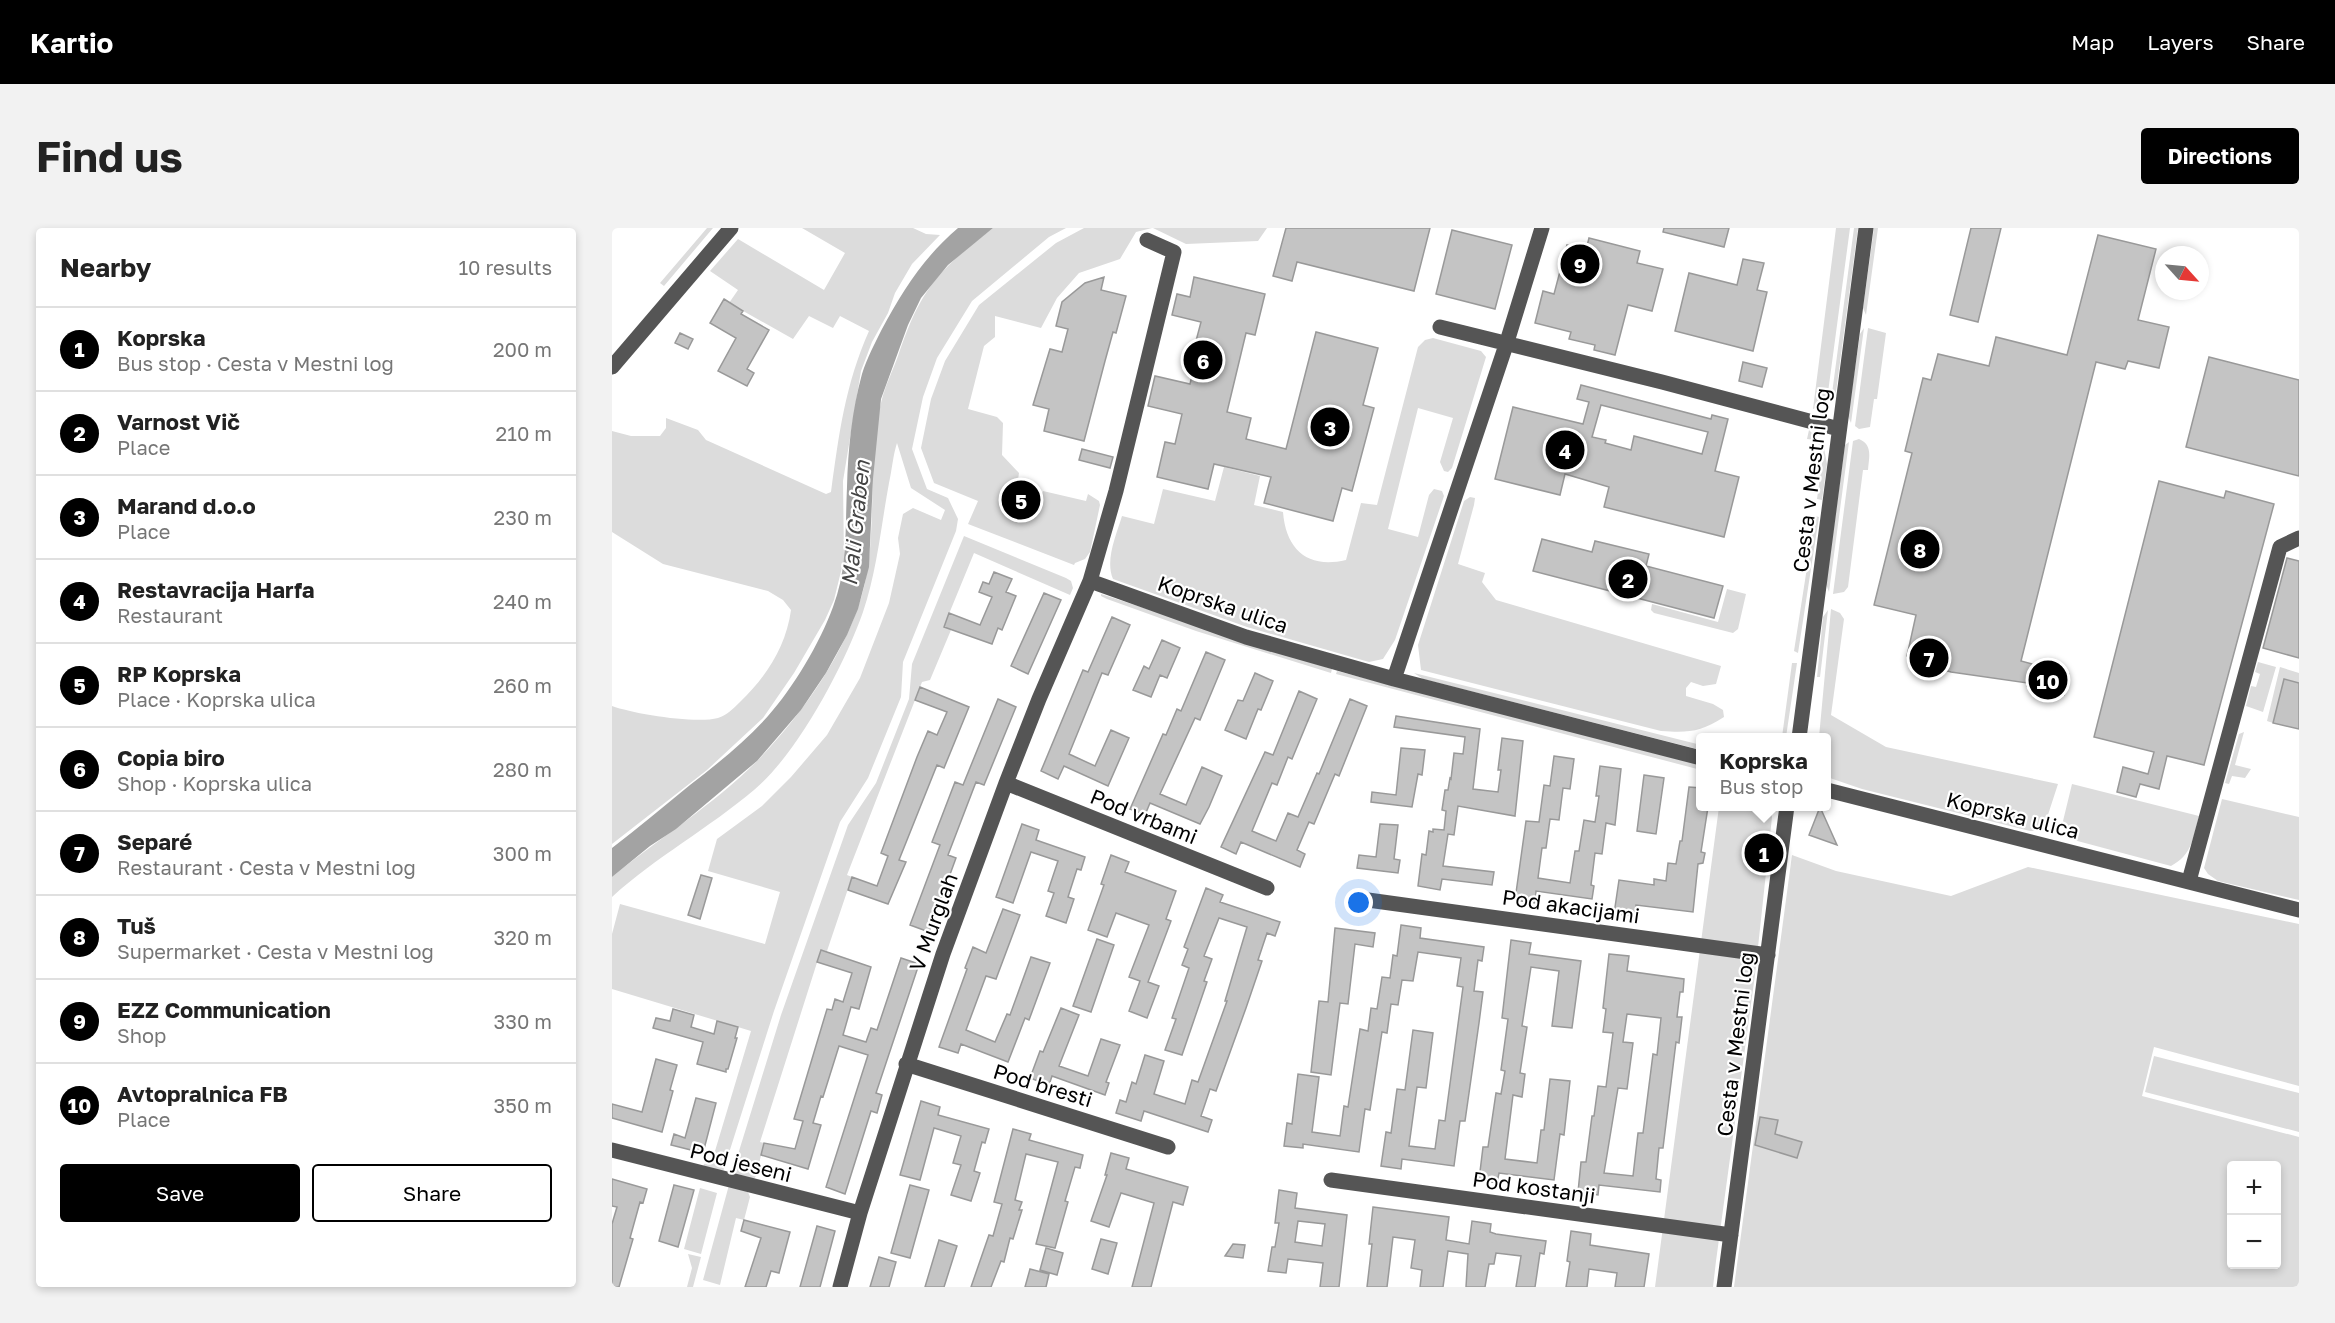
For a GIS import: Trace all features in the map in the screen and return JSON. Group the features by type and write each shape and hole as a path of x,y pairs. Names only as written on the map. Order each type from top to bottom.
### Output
{"street":[{"path":"612,367 730,228"},
{"path":"1394,679 1506,345 1542,228"},
{"name":"Cesta v Mestni log","path":"1800,733 1866,228"},
{"path":"1090,581 1116,491 1174,252 1147,240"},
{"path":"1440,327 1506,345 1662,381 1839,429"},
{"path":"2189,881 2280,548 2299,538"},
{"name":"Koprska ulica","path":"1090,581 1246,636 1394,679 1696,757"},
{"name":"V Murglah","path":"840,1287 860,1213 906,1064 943,954 1039,699 1090,581"},
{"name":"Pod vrbami","path":"1006,783 1267,888"},
{"name":"Koprska ulica","path":"1831,791 2299,910"},
{"name":"Cesta v Mestni log","path":"1724,1287 1786,811"},
{"name":"Pod akacijami","path":"1368,900 1768,955"},
{"name":"Pod bresti","path":"906,1064 1168,1147"},
{"name":"Pod jeseni","path":"612,1150 860,1213"},
{"name":"Pod kostanji","path":"1331,1180 1731,1235"}],"shaded area":[{"path":"707,228 713,228 664,286 660,283"},
{"path":"802,228 913,228 926,234 940,235 912,264 895,293 861,371 843,481 844,559 834,600 794,673 763,718 707,770 612,844 612,706 649,715 681,719 708,720 724,715 749,692 766,672 780,649 791,610 783,600 768,591 663,564 612,532 612,431 631,436 660,436 666,428 666,418 698,430 706,440 826,494 831,492 840,430 849,390 869,331 840,316 833,328 809,316 793,339 729,303 738,290 710,271 738,239 824,290 845,253"},
{"path":"993,228 1066,228 1049,237 972,301 937,358 923,397 912,449 927,489 948,498 958,519 956,531 903,662 901,697 868,778 840,822 774,1011 722,1175 702,1170 704,1164 712,1161 751,1031 612,989 612,934 620,904 765,944 780,892 708,871 717,839 762,806 791,777 827,735 860,678 889,603 900,554 898,538 903,514 913,508 941,520 945,510 911,488 897,443 875,565 863,612 832,682 803,732 771,774 754,790 646,869 612,897 612,877 741,777 772,745 801,709 839,651 857,610 869,562 876,429 888,382 923,297 953,261"},
{"path":"1084,228 1152,228 1136,232 1120,259 1079,273 1057,298 1041,328 995,316 995,337 984,346 968,409 997,417 1003,423 1002,455 1019,473 1017,486 1008,484 1002,509 1036,517 1043,491 1086,501 1088,494 1099,501 1090,552 1085,559 1074,565 968,524 978,501 934,483 921,448 931,399 945,361 979,305 1056,243"},
{"path":"1153,228 1267,228 1258,241 1186,244"},
{"path":"1836,228 1850,228 1827,400 1813,409"},
{"path":"1854,228 1858,228 1836,392 1831,401"},
{"path":"1874,228 1878,228 1866,315 1863,308"},
{"path":"1864,328 1851,423 1848,416 1860,334"},
{"path":"1868,328 1886,333 1877,399 1874,399 1870,427 1859,429 1855,426"},
{"path":"1433,338 1481,351 1486,357 1452,468 1448,472 1444,471 1440,462 1453,418 1418,408 1388,529 1418,537 1429,495 1434,489 1442,491 1444,496 1395,640 1383,659 1369,662 1247,627 1113,579 1111,556 1122,516 1154,524 1163,489 1215,501 1224,467 1260,476 1254,505 1283,512 1289,537 1301,554 1321,562 1346,560 1361,503 1377,505 1418,347 1425,340"},
{"path":"1809,430 1821,442 1814,495 1820,446 1815,440 1807,439"},
{"path":"1859,439 1868,448 1868,470 1863,470 1848,587 1844,592 1833,594 1853,441"},
{"path":"1849,442 1829,592 1826,584 1845,445"},
{"path":"1824,448 1827,464 1822,500 1817,499"},
{"path":"1470,497 1475,498 1474,505 1458,564 1485,573 1482,582 1496,600 1721,666 1716,684 1703,686 1691,682 1686,688 1686,696 1713,704 1723,710 1724,717 1708,726 1694,730 1661,731 1421,670 1418,645 1464,501"},
{"path":"1815,516 1819,517 1798,653 1794,651"},
{"path":"964,536 1066,578 1071,581 1073,588 1070,595 974,553 944,626 951,630 930,680 922,682 847,875 852,877 827,951 821,950 760,1142 764,1143 756,1176 754,1179 731,1177 781,1015 848,825 876,783 909,699 912,664"},
{"path":"1727,589 1746,594 1738,629 1733,633 1654,613 1651,610 1652,604 1718,622"},
{"path":"1101,594 1332,669 1331,673 1196,631 1107,599"},
{"path":"1831,609 1840,613 1844,619 1831,715 1886,747 2058,784 2044,827 2039,831 2030,831 1862,789 1831,778 1831,733 1819,733"},
{"path":"1828,610 1820,677 1817,677 1823,617"},
{"path":"2258,662 2276,667 2263,712 2246,706 2251,686 2256,687 2260,674 2255,672"},
{"path":"1792,663 1797,663 1787,733 1783,733"},
{"path":"2280,667 2299,673 2299,683 2284,679 2273,723 2267,721"},
{"path":"1337,671 1696,764 1696,769 1336,674"},
{"path":"1414,673 1696,744 1696,749 1423,679"},
{"path":"2244,732 2235,765 2251,769 2245,778 2232,776 2229,784 2225,783 2239,734"},
{"path":"2072,784 2199,816 2188,851 2171,866 2070,839 2063,821"},
{"path":"2222,799 2299,817 2299,900 2218,881 2208,874 2204,868"},
{"path":"1718,811 1771,811 1755,975 1713,1287 1655,1287"},
{"path":"1792,855 1836,871 1951,896 2028,867 2299,924 2299,1086 2154,1047 2142,1096 2299,1137 2299,1287 1734,1287"},
{"path":"2154,1056 2299,1093 2299,1132 2145,1092"},
{"path":"729,1185 748,1192 750,1197 744,1220 736,1218 720,1285 703,1280"},
{"path":"700,1188 717,1193 701,1254 684,1249"},
{"path":"688,1254 701,1257 693,1287 687,1287 692,1268"}],"water":[{"name":"Mali Graben","path":"958,228 993,228 948,265 921,298 908,325 881,399 873,479 869,567 858,609 847,635 826,673 801,710 757,761 676,829 650,846 612,877 612,848 750,735 787,692 813,650 828,621 841,578 853,416 864,368 882,329 906,288 925,262"}],"building":[{"path":"1286,228 1430,228 1414,291 1297,262 1292,281 1273,276"},
{"path":"1664,228 1729,228 1724,247 1663,232"},
{"path":"1971,228 2001,228 1978,322 1950,315"},
{"path":"1452,230 1512,245 1495,309 1436,294"},
{"path":"2098,235 2155,249 2138,320 2169,327 2159,368 2128,361 2125,369 2096,362 2021,661 2069,674 2064,695 2027,686 2028,683 1951,672 1937,668 1922,659 1907,656 1916,615 1874,605 1912,453 1905,451 1923,378 1931,380 1938,354 1989,366 1996,337 2067,355"},
{"path":"1589,238 1640,251 1637,263 1663,269 1652,311 1628,305 1615,355 1594,350 1595,345 1569,339 1571,332 1535,323 1543,291 1554,294 1567,245 1586,250"},
{"path":"1743,259 1764,263 1757,290 1767,292 1753,351 1675,331 1689,273 1737,285"},
{"path":"1104,277 1101,290 1126,296 1116,333 1113,332 1084,441 1044,431 1049,409 1033,405 1050,349 1062,352 1068,329 1056,326 1062,302 1085,283"},
{"path":"1194,277 1265,294 1255,335 1246,333 1227,412 1251,418 1246,439 1286,449 1316,332 1378,348 1363,405 1374,408 1352,491 1342,488 1333,521 1264,503 1271,477 1214,464 1208,489 1157,477 1165,442 1175,444 1182,414 1148,406 1155,376 1190,384 1200,342 1196,341 1201,322 1172,315 1177,294 1190,297"},
{"path":"724,299 743,311 741,314 769,330 747,369 754,373 747,386 718,371 736,338 710,323"},
{"path":"680,333 693,339 688,349 675,343"},
{"path":"2209,357 2299,380 2299,476 2186,447"},
{"path":"1743,362 1767,368 1762,387 1739,381"},
{"path":"1581,385 1711,419 1712,415 1728,419 1715,471 1739,477 1724,537 1604,507 1609,487 1565,474 1560,495 1495,479 1513,407 1583,424 1589,402 1577,399","holes":["1601,405 1708,432 1702,454 1634,436 1631,450 1592,437"]},
{"path":"1082,449 1113,457 1110,468 1079,460"},
{"path":"2159,481 2224,498 2226,491 2274,504 2204,765 2167,756 2159,789 2140,784 2136,797 2117,792 2123,767 2148,774 2154,752 2094,737"},
{"path":"1011,492 1034,497 1031,509 1008,503"},
{"path":"1542,539 1592,552 1595,541 1649,554 1646,566 1723,586 1714,618 1533,571"},
{"path":"2287,558 2299,561 2299,658 2263,648"},
{"path":"994,572 1012,579 1006,592 1016,596 1002,630 998,628 992,644 944,627 949,613 980,625 992,597 979,592 983,582 989,584"},
{"path":"1044,593 1061,600 1028,674 1011,666"},
{"path":"1112,617 1130,625 1108,675 1102,673 1069,754 1095,766 1111,730 1129,738 1108,786 1064,766 1058,779 1041,771 1083,670 1088,672"},
{"path":"1162,640 1180,648 1167,678 1160,675 1151,697 1133,690 1144,666 1149,669"},
{"path":"1206,652 1225,660 1200,720 1195,718 1160,794 1186,805 1202,767 1222,776 1209,807 1200,824 1150,803 1145,815 1130,809 1163,734 1166,735 1177,709 1181,711"},
{"path":"1255,673 1273,681 1246,739 1225,730 1238,700 1243,701"},
{"path":"2284,679 2299,683 2299,729 2273,723"},
{"path":"920,687 969,707 944,768 937,765 899,860 906,862 888,904 848,890 852,877 877,886 888,856 881,853 917,757 928,731 937,735 947,712 915,700"},
{"path":"1299,691 1317,699 1292,759 1288,757 1277,785 1272,783 1252,831 1276,841 1288,813 1298,817 1317,773 1319,774 1350,699 1367,706 1339,776 1335,774 1314,824 1309,822 1297,850 1305,854 1300,867 1241,842 1236,854 1221,847 1265,752 1273,755"},
{"path":"998,699 1016,707 984,785 976,782 948,855 956,858 929,932 910,925 940,845 932,842 955,782 963,785"},
{"path":"1396,716 1480,729 1473,789 1498,792 1502,738 1523,741 1515,816 1458,806 1454,835 1448,834 1443,866 1494,872 1492,885 1442,879 1440,890 1418,886 1422,854 1426,855 1429,831 1444,830 1446,811 1442,810 1445,790 1448,790 1451,779 1454,753 1463,754 1465,737 1394,727"},
{"path":"1401,748 1425,750 1422,775 1418,774 1412,807 1371,802 1372,792 1396,795"},
{"path":"1554,756 1574,759 1570,789 1563,788 1559,820 1550,819 1546,848 1542,848 1538,878 1570,883 1575,851 1579,851 1584,820 1595,822 1600,766 1621,769 1615,825 1606,823 1602,854 1595,853 1591,885 1594,886 1592,899 1536,891 1535,903 1515,900 1526,821 1539,822 1544,785 1550,786"},
{"path":"1644,775 1664,778 1656,834 1637,831"},
{"path":"1689,787 1696,788 1696,811 1707,811 1701,852 1705,853 1703,863 1698,864 1693,912 1636,905 1634,916 1614,914 1619,880 1654,885 1654,879 1666,881 1668,863 1676,864 1680,841 1682,841"},
{"path":"1818,811 1822,811 1837,845 1809,835"},
{"path":"1022,824 1039,830 1036,840 1085,857 1081,870 1077,869 1068,897 1074,899 1066,923 1046,916 1054,893 1048,891 1058,861 1031,852 1013,903 996,897"},
{"path":"1380,824 1398,825 1394,859 1400,860 1398,873 1357,868 1359,855 1376,857"},
{"path":"1111,855 1129,862 1125,872 1176,891 1166,919 1171,921 1148,982 1159,986 1147,1018 1129,1011 1140,981 1129,977 1149,925 1116,913 1107,937 1088,930 1104,885 1101,884"},
{"path":"701,875 712,878 700,919 688,915"},
{"path":"1206,888 1223,895 1220,902 1280,922 1275,936 1267,933 1258,960 1262,961 1216,1091 1210,1089 1201,1116 1212,1120 1208,1132 1144,1111 1141,1121 1116,1113 1120,1100 1126,1102 1132,1082 1136,1084 1145,1055 1164,1061 1154,1094 1185,1104 1192,1080 1198,1082 1227,1001 1225,1001 1247,927 1219,918 1204,956 1212,959 1204,981 1207,982 1182,1055 1165,1050 1176,1019 1172,1018 1189,968 1182,965 1188,949 1184,947"},
{"path":"1003,909 1020,915 996,979 986,976 966,1030 995,1042 1007,1014 1010,1015 1031,957 1050,963 1029,1020 1025,1018 1008,1062 961,1044 958,1053 939,1047 973,947 986,953"},
{"path":"1401,925 1421,928 1420,938 1484,947 1482,961 1478,960 1474,991 1483,992 1479,1023 1465,1121 1460,1121 1454,1166 1402,1159 1401,1169 1381,1166 1386,1132 1391,1133 1397,1089 1405,1090 1413,1030 1433,1033 1426,1088 1417,1087 1409,1146 1435,1149 1439,1120 1445,1121 1463,987 1457,986 1461,958 1418,952 1413,981 1402,980 1398,1005 1391,1004 1387,1033 1382,1032 1370,1110 1365,1109 1359,1152 1303,1144 1303,1148 1284,1146 1287,1123 1292,1124 1298,1074 1319,1077 1312,1132 1340,1136 1344,1106 1348,1107 1360,1029 1368,1031 1371,1008 1377,1009 1382,977 1390,978 1393,955 1397,956"},
{"path":"1335,928 1375,933 1373,947 1355,944 1348,1004 1340,1003 1331,1075 1311,1072 1319,1001 1328,1002"},
{"path":"1097,939 1114,945 1091,1012 1073,1006"},
{"path":"1511,940 1531,943 1529,954 1581,961 1572,1028 1552,1026 1559,971 1531,967 1522,1026 1527,1027 1520,1073 1525,1074 1522,1097 1513,1095 1505,1159 1537,1163 1541,1130 1544,1130 1550,1079 1570,1081 1564,1135 1560,1134 1554,1180 1499,1173 1497,1183 1479,1180 1483,1147 1488,1147 1496,1093 1501,1094 1505,1071 1501,1070 1508,1019 1502,1018"},
{"path":"821,950 871,967 859,1009 851,1007 843,1035 866,1042 871,1028 877,1030 901,958 919,964 876,1093 882,1095 877,1113 871,1111 845,1194 826,1187 868,1055 839,1046 813,1123 821,1125 808,1169 761,1155 764,1143 795,1149 803,1121 794,1119 827,1009 832,1010 835,999 843,1002 852,973 817,962"},
{"path":"1609,954 1629,956 1627,971 1684,979 1677,1017 1682,1017 1679,1043 1676,1042 1663,1148 1659,1148 1656,1179 1661,1180 1660,1192 1599,1185 1598,1195 1578,1192 1581,1162 1586,1162 1598,1086 1606,1087 1613,1033 1603,1032 1606,1009 1603,1008","holes":["1627,1014 1661,1018 1657,1055 1653,1054 1643,1133 1638,1133 1633,1176 1604,1173 1618,1088 1627,1089 1633,1043 1623,1042"]},
{"path":"1061,1008 1079,1015 1059,1066 1088,1076 1101,1039 1120,1045 1106,1082 1109,1083 1105,1095 1052,1076 1049,1085 1030,1078"},
{"path":"673,1009 694,1015 691,1027 714,1034 717,1021 738,1027 735,1038 737,1038 726,1072 697,1064 703,1042 653,1028 656,1018 670,1021"},
{"path":"656,1059 677,1065 662,1132 612,1118 612,1104 642,1112"},
{"path":"696,1098 716,1103 703,1153 671,1145 674,1134 685,1138"},
{"path":"921,1101 940,1107 938,1115 989,1129 985,1143 982,1142 974,1171 980,1173 971,1201 951,1195 961,1165 953,1163 961,1136 934,1128 920,1180 900,1175"},
{"path":"1760,1117 1778,1120 1775,1134 1802,1142 1797,1158 1755,1145"},
{"path":"1013,1129 1031,1134 1029,1140 1083,1155 1080,1168 1075,1167 1055,1248 1036,1244 1058,1162 1026,1154 1015,1200 1022,1202 1019,1210 1022,1210 1013,1239 1010,1238 1004,1262 1001,1261 991,1287 971,1287 989,1235 993,1236 1002,1204 994,1202"},
{"path":"1111,1153 1129,1158 1126,1169 1188,1187 1183,1205 1173,1202 1151,1287 1132,1287 1154,1203 1121,1193 1109,1227 1091,1221 1107,1175 1105,1175"},
{"path":"612,1179 647,1189 643,1203 640,1202 630,1238 633,1239 619,1287 612,1287 612,1224 617,1207 612,1206"},
{"path":"674,1185 694,1190 678,1247 659,1241"},
{"path":"910,1185 929,1190 910,1258 891,1253"},
{"path":"1279,1190 1297,1193 1295,1208 1347,1215 1339,1287 1320,1287 1323,1263 1288,1259 1286,1273 1268,1271 1279,1223 1275,1223","holes":["1298,1221 1325,1224 1322,1246 1295,1242"]},
{"path":"1373,1207 1449,1217 1446,1240 1469,1244 1472,1221 1491,1224 1490,1232 1496,1234 1546,1241 1544,1254 1540,1253 1535,1287 1516,1287 1521,1256 1496,1253 1494,1264 1489,1264 1485,1287 1466,1287 1468,1254 1448,1251 1443,1287 1420,1287 1422,1270 1411,1268 1415,1240 1393,1237 1387,1287 1367,1287"},
{"path":"744,1220 790,1232 779,1273 771,1271 766,1287 745,1287 761,1238 741,1231"},
{"path":"817,1226 835,1231 820,1287 800,1287"},
{"path":"1571,1231 1591,1234 1590,1245 1649,1254 1644,1287 1615,1287 1617,1273 1589,1269 1587,1287 1566,1287"},
{"path":"1101,1239 1117,1243 1108,1274 1092,1269"},
{"path":"939,1240 957,1246 944,1287 925,1287"},
{"path":"1233,1244 1245,1245 1243,1258 1225,1256"},
{"path":"1046,1248 1063,1253 1057,1275 1040,1270"},
{"path":"879,1257 896,1262 889,1287 870,1287"},
{"path":"1030,1269 1049,1274 1046,1287 1025,1287"}],"place":[{"name":"EZZ Communication","path":"1580,264"},
{"name":"Copia biro","path":"1203,360"},
{"name":"Marand d.o.o","path":"1330,427"},
{"name":"Restavracija Harfa","path":"1565,450"},
{"name":"RP Koprska","path":"1021,500"},
{"name":"Tuš","path":"1920,549"},
{"name":"Varnost Vič","path":"1628,579"},
{"name":"Separé","path":"1929,658"},
{"name":"Avtopralnica FB","path":"2048,680"},
{"name":"Koprska","path":"1764,853"}]}
